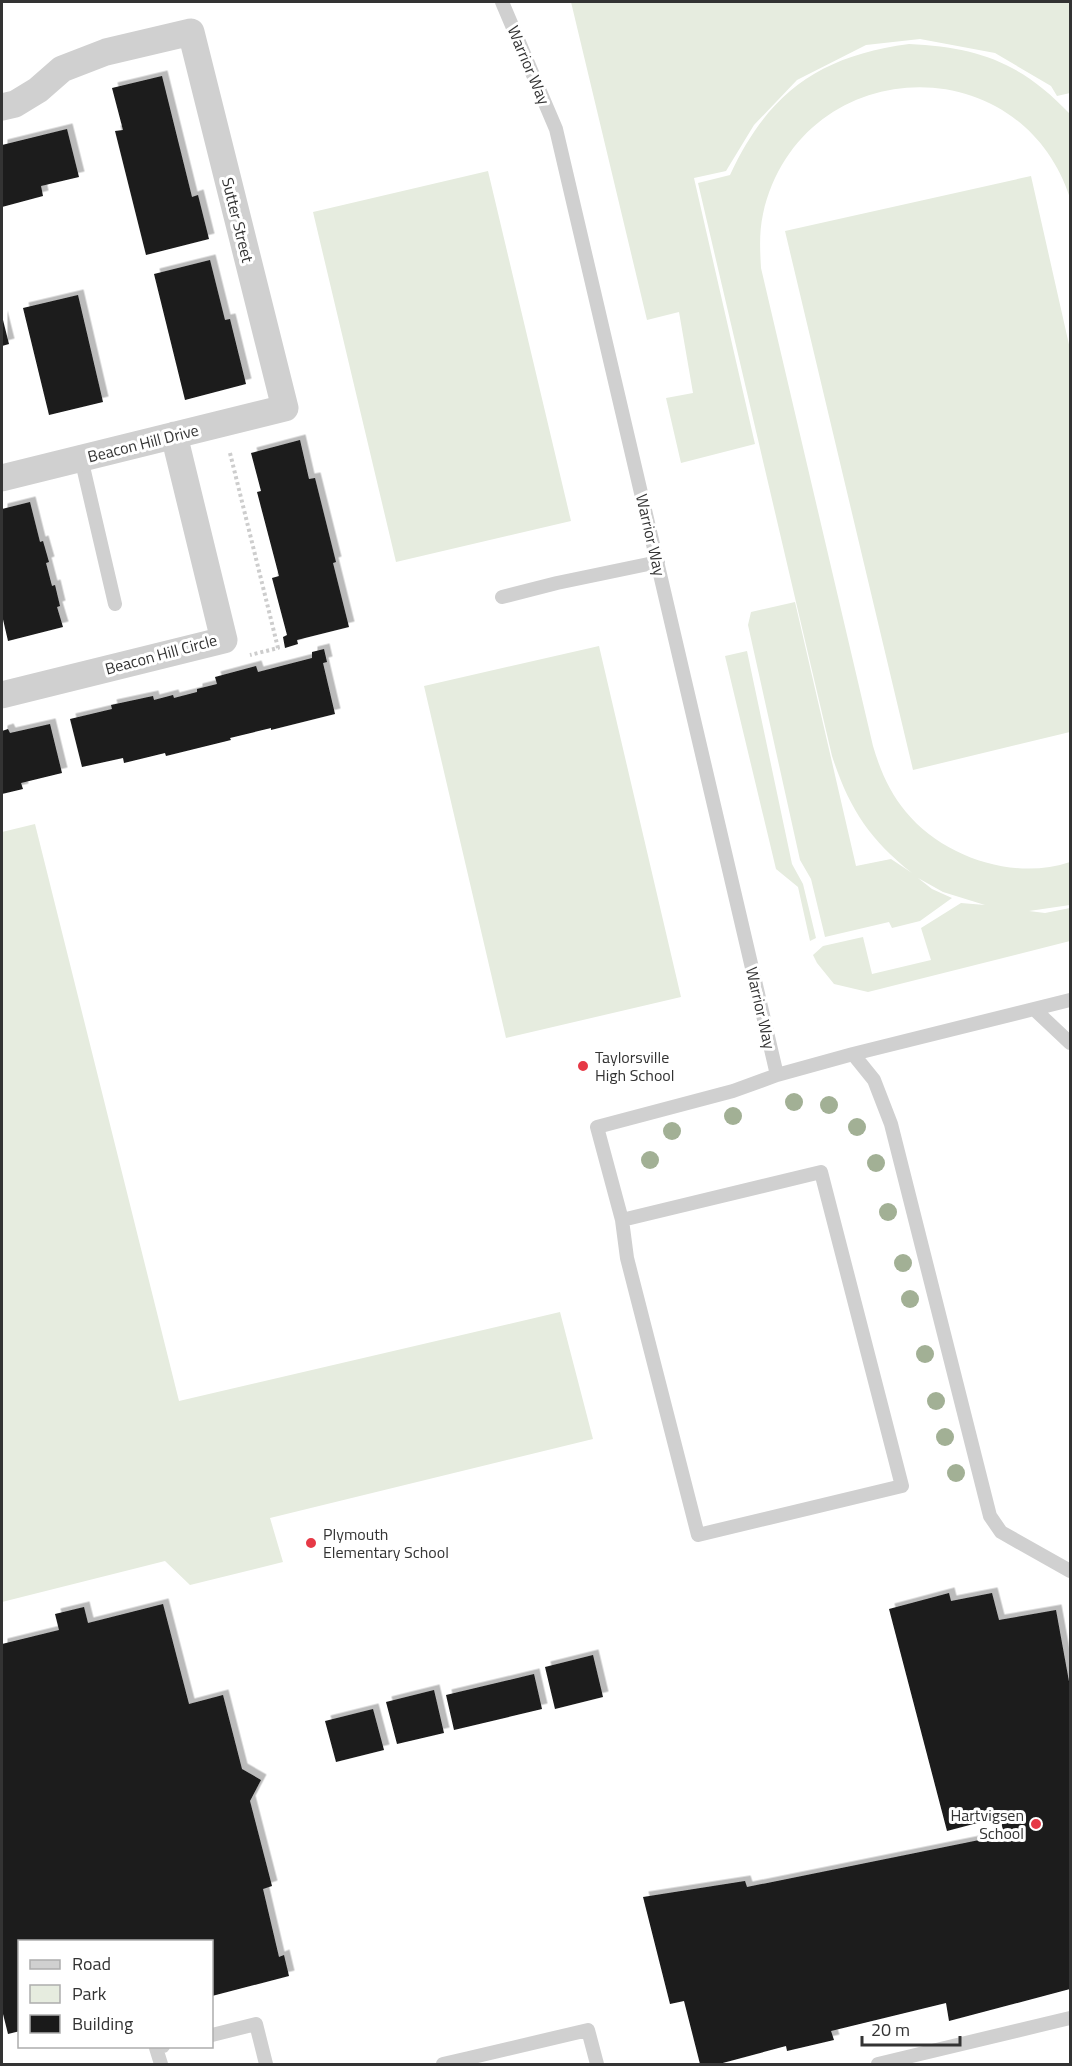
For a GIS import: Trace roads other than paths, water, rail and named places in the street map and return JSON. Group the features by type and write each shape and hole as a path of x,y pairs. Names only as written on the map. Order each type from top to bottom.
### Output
{"street":[{"name":"Sutter Street","path":"2,107 15,104 38,90 62,69 106,52 191,32 285,408"},
{"name":"Beacon Hill Drive","path":"2,476 285,408"},
{"name":"Beacon Hill Circle","path":"2,695 224,640 174,435"}],"lane":[{"name":"Warrior Way","path":"502,2 556,129 777,1075"},
{"path":"81,458 115,604"},
{"path":"502,597 658,562"},
{"path":"622,1220 821,1172 902,1486 698,1535 627,1258 622,1220 597,1127 733,1091 777,1075 854,1054 1071,999"},
{"path":"1034,1009 1071,1043"},
{"path":"854,1054 874,1080 891,1124 990,1516 1001,1533 1071,1571"},
{"path":"878,2064 1071,2018"},
{"path":"213,2035 256,2024 266,2064"},
{"path":"443,2064 470,2061 588,2030 597,2064"},
{"path":"156,2048 161,2064"}],"place":[{"name":"Taylorsville High School","path":"583,1066"},
{"name":"Plymouth Elementary School","path":"311,1543"},
{"name":"Hartvigsen School","path":"1036,1824"}]}
